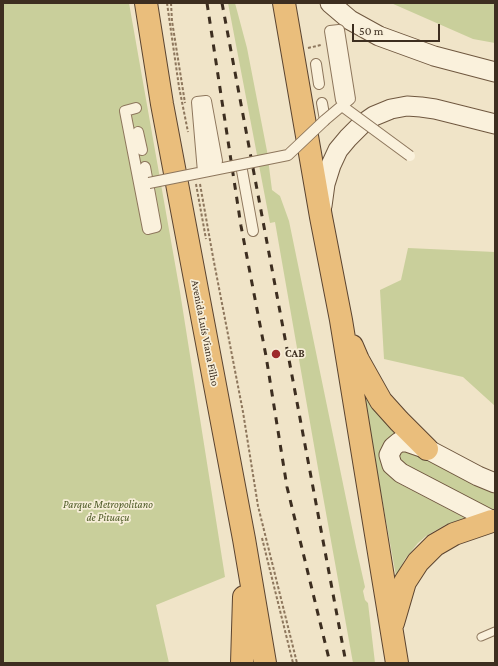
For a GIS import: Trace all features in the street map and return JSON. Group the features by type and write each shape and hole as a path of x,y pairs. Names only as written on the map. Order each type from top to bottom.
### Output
{"highway":[{"name":"Avenida Luís Viana Filho","path":"146,3 162,104 253,537 265,663"},
{"path":"284,3 321,217 341,320 397,663"},
{"path":"341,320 358,360 381,401 427,448"},
{"path":"391,629 405,582 418,562 435,545 454,534 493,521"},
{"path":"242,663 253,537"}],"main road":[{"path":"330,3 350,20 379,36 434,56 495,72"},
{"path":"321,217 325,184 338,150 361,125 374,116 391,109 407,106 436,109 495,124"},
{"path":"493,521 401,473 392,465 389,455 393,447 399,442 407,442 427,448 478,476 495,483"}],"street":[{"path":"149,183 201,176 241,165 288,155 350,99 339,30 330,31 341,100 346,99 337,42"},
{"path":"316,64 319,84"},
{"path":"201,176 197,102 206,101 217,161 209,162 203,117"},
{"path":"322,103 325,120"},
{"path":"342,106 410,156"},
{"path":"136,108 125,111 148,229 156,227 145,167"},
{"path":"138,132 142,150"},
{"path":"241,165 253,231"}],"lane":[{"path":"481,637 495,631"}],"path":[{"path":"167,3 179,86 190,135 172,21 171,3"},
{"path":"293,50 337,42"},
{"path":"201,176 213,257 243,412 258,506 296,663"},
{"path":"196,181 206,241"},
{"path":"253,537 293,663"}],"green space":[{"name":"Parque Metropolitano de Pituaçu","path":"3,3 129,3 180,292 225,577 156,605 169,663 3,663"},
{"path":"228,3 235,3 247,48 267,151 272,190 280,196 289,221 365,587 363,591 365,600 368,603 375,663 353,663 275,222 270,223"},
{"path":"391,3 495,3 495,43 473,39"},
{"path":"408,248 495,252 495,406 463,377 384,359 380,290 401,280"},
{"path":"361,383 403,435 386,471 389,476 398,483 465,518 445,525 426,536 405,559 396,576"},
{"path":"402,445 495,494 495,512 400,463 396,453"}],"railway":[{"path":"207,3 241,226 266,356 287,487 330,663"},
{"path":"222,3 346,663"}],"place":[{"name":"CAB","path":"276,354"}]}
